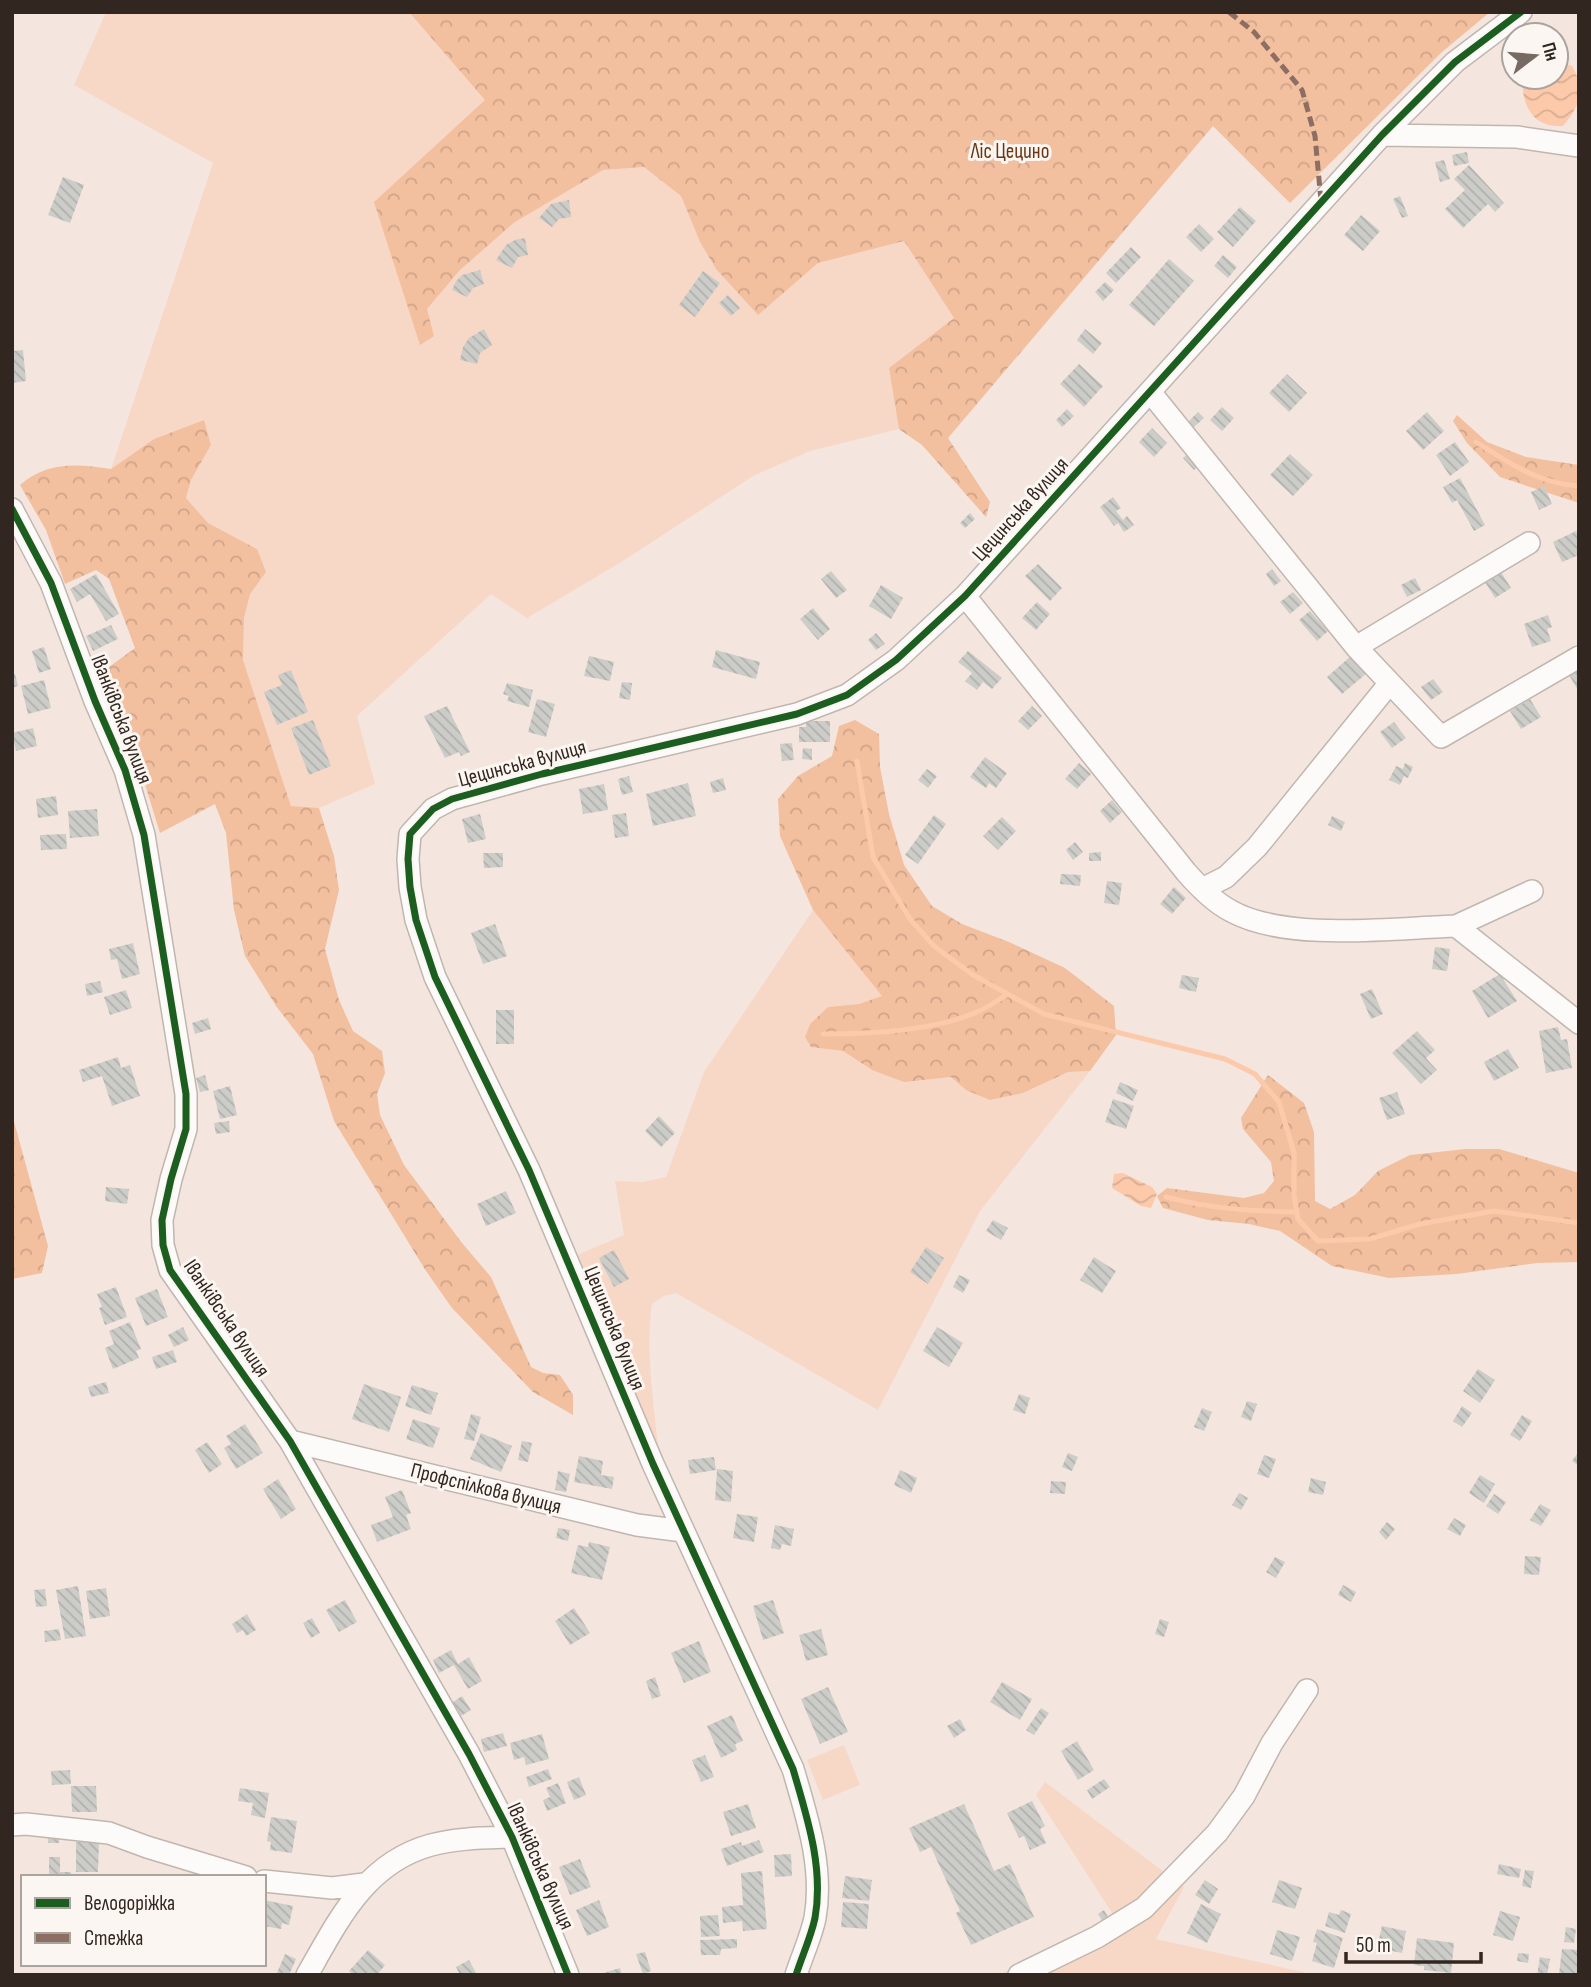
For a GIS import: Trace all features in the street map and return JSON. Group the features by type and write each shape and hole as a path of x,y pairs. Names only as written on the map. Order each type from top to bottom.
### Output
{"street":[{"name":"Цецинська вулиця","path":"796,1975 815,1918 817,1867 807,1817 793,1769 683,1531 601,1343 530,1170 435,977 416,920 410,887 410,834 433,809 452,799 542,774 797,715 847,695 896,660 965,596 1382,135 1455,62 1521,12"},
{"path":"1382,135 1517,136 1579,146"},
{"path":"1151,393 1356,647 1441,737 1579,657"},
{"name":"Іванківська вулиця","path":"12,509 51,583 95,701 125,771 144,835 186,1094 186,1129 162,1220 163,1245 170,1270 290,1441 469,1754 512,1838 568,1975"},
{"path":"1356,647 1529,543"},
{"path":"965,596 1202,889 1231,911 1262,923 1324,930 1456,926 1532,891"},
{"path":"1202,889 1226,877 1257,847 1389,684"},
{"path":"1456,926 1579,1023"},
{"name":"Профспілкова вулиця","path":"290,1441 638,1525 683,1531"},
{"path":"1019,1975 1097,1937 1144,1908 1217,1833 1244,1796 1272,1743 1307,1690"},
{"path":"12,1825 38,1825 109,1833 239,1875"},
{"path":"307,1975 345,1910 364,1884 400,1859 429,1845 464,1839 512,1838"},
{"path":"266,1881 332,1888 364,1884"}],"shaded area":[{"path":"106,12 409,12 486,100 374,202 427,309 460,270 515,222 603,170 644,167 681,196 700,242 716,269 757,314 818,263 904,241 954,318 889,368 899,429 810,451 753,476 623,561 527,618 491,594 357,716 375,784 319,808 291,806 243,660 244,618 257,549 208,523 186,498 191,480 211,445 204,420 154,439 111,469 213,163 74,85"},
{"path":"813,910 883,996 859,1004 828,1007 810,1024 805,1037 811,1047 843,1051 872,1070 933,1078 951,1077 966,1090 1023,1093 1068,1072 1090,1071 980,1211 878,1410 676,1293 664,1296 652,1304 650,1358 658,1448 637,1456 556,1264 624,1235 615,1181 643,1182 666,1177 704,1072"},
{"path":"844,1745 860,1785 823,1800 807,1760"},
{"path":"1045,1782 1184,1887 1156,1939 1316,1975 999,1975 1114,1916 1036,1795"}],"green space":[{"name":"Ліс Цецино","path":"409,12 1490,12 1442,52 1290,203 1213,126 948,438 990,502 986,517 922,445 899,429 889,368 954,318 904,241 818,263 758,315 716,269 700,242 681,196 644,167 603,170 515,222 460,270 427,309 434,336 420,345 374,202 485,100"},
{"path":"1457,415 1487,442 1526,457 1579,465 1579,503 1500,477 1467,443 1453,421"},
{"path":"204,420 211,445 191,480 186,498 208,523 257,549 266,572 250,594 244,618 243,660 291,806 319,808 334,856 339,890 325,949 339,1000 353,1031 382,1051 385,1073 377,1094 380,1115 404,1165 491,1277 531,1367 543,1373 560,1375 573,1395 573,1415 533,1392 452,1308 426,1271 334,1121 313,1054 276,1006 245,956 234,910 226,833 215,804 160,833 135,752 105,670 135,648 109,579 96,570 65,584 46,530 20,485 41,472 63,466 111,469 154,439"},
{"path":"855,720 879,734 880,767 889,814 904,865 932,906 962,924 1065,968 1114,1006 1116,1035 1090,1071 1068,1072 1023,1093 990,1100 966,1090 951,1077 904,1082 872,1070 843,1051 811,1047 805,1037 810,1024 828,1007 859,1004 882,996 813,910 780,836 778,799 798,776 832,756 839,726"},
{"path":"1268,1075 1304,1103 1314,1132 1315,1201 1330,1209 1355,1195 1378,1171 1410,1155 1466,1149 1499,1149 1579,1173 1579,1262 1537,1263 1457,1274 1389,1278 1332,1266 1280,1231 1249,1224 1208,1220 1163,1208 1157,1196 1167,1188 1244,1198 1264,1193 1274,1181 1271,1162 1243,1129 1241,1118"},
{"path":"12,1114 48,1246 42,1273 12,1279"}],"water":[{"path":"1572,66 1579,83 1579,98 1574,112 1563,126 1539,121 1526,105 1523,91 1570,91"},
{"path":"1123,1173 1152,1187 1157,1194 1151,1208 1141,1206 1112,1188 1114,1174"}],"building":[{"path":"1467,152 1469,163 1454,166 1452,155"},
{"path":"1444,160 1450,179 1440,182 1435,162"},
{"path":"1469,165 1504,203 1495,212 1488,204 1463,228 1445,209 1465,190 1454,179"},
{"path":"63,177 84,185 70,223 48,215"},
{"path":"1400,196 1408,216 1402,218 1393,199"},
{"path":"569,200 571,217 559,219 552,227 539,218 551,204"},
{"path":"1240,207 1256,221 1233,247 1217,232"},
{"path":"1361,215 1380,231 1363,251 1344,235"},
{"path":"1199,224 1214,239 1201,252 1186,237"},
{"path":"525,238 528,255 518,257 512,268 496,260 506,245"},
{"path":"1131,247 1141,257 1116,283 1106,273"},
{"path":"1223,255 1237,267 1228,278 1214,266"},
{"path":"1169,259 1194,281 1154,326 1129,305"},
{"path":"480,270 484,284 473,288 467,297 452,290 462,275"},
{"path":"703,271 720,283 695,317 679,305"},
{"path":"1105,282 1114,290 1103,301 1095,292"},
{"path":"728,295 740,308 731,316 719,303"},
{"path":"484,329 492,345 480,353 477,364 460,360 463,347 469,338"},
{"path":"1085,329 1102,343 1093,354 1077,340"},
{"path":"23,350 26,381 12,383 12,351"},
{"path":"1079,364 1103,386 1084,407 1060,384"},
{"path":"1287,374 1307,393 1289,412 1269,393"},
{"path":"1222,407 1234,418 1222,431 1210,420"},
{"path":"1067,409 1074,416 1062,427 1056,420"},
{"path":"1198,412 1204,418 1194,427 1189,421"},
{"path":"1427,412 1444,431 1423,450 1406,431"},
{"path":"1152,428 1167,443 1154,457 1139,442"},
{"path":"1455,442 1469,462 1450,476 1436,455"},
{"path":"1190,452 1200,465 1194,470 1183,458"},
{"path":"1290,454 1313,475 1293,496 1270,475"},
{"path":"1460,478 1485,525 1474,531 1457,500 1452,503 1443,487"},
{"path":"1544,486 1552,504 1539,510 1531,492"},
{"path":"1113,497 1121,508 1116,511 1123,520 1127,516 1134,525 1124,532 1118,523 1114,526 1100,507"},
{"path":"970,513 975,519 965,528 960,523"},
{"path":"1576,531 1579,536 1579,555 1562,562 1553,542"},
{"path":"1038,564 1062,588 1050,601 1025,576"},
{"path":"1272,569 1281,581 1274,586 1266,574"},
{"path":"1499,569 1511,588 1495,598 1483,579"},
{"path":"831,571 847,590 836,598 821,579"},
{"path":"96,574 119,614 106,621 90,594 77,602 70,589"},
{"path":"1415,578 1421,590 1407,597 1401,585"},
{"path":"881,585 903,598 891,619 869,606"},
{"path":"1293,592 1303,603 1290,614 1280,602"},
{"path":"1037,602 1050,614 1036,630 1022,618"},
{"path":"813,608 830,629 818,640 800,619"},
{"path":"1310,611 1328,631 1317,641 1299,620"},
{"path":"1548,615 1552,627 1547,629 1551,641 1532,647 1524,624"},
{"path":"111,625 118,639 93,651 86,636"},
{"path":"876,633 885,644 876,650 868,640"},
{"path":"44,647 51,669 39,673 32,651"},
{"path":"716,650 760,662 756,679 712,667"},
{"path":"968,651 1002,678 992,689 983,682 977,690 965,681 972,673 958,662"},
{"path":"1352,655 1367,673 1342,694 1327,677"},
{"path":"589,656 614,662 610,681 584,676"},
{"path":"1579,669 1579,692 1569,675"},
{"path":"291,670 308,712 277,725 264,692 282,685 278,675"},
{"path":"15,674 18,686 12,688 12,675"},
{"path":"1433,679 1443,692 1431,700 1421,687"},
{"path":"44,680 51,708 28,714 21,686"},
{"path":"622,682 632,683 630,700 619,698"},
{"path":"507,683 533,690 529,707 507,701 509,696 503,694"},
{"path":"537,699 555,704 546,737 528,732"},
{"path":"1530,699 1541,717 1521,729 1510,711"},
{"path":"447,706 470,752 461,756 459,752 445,758 424,716"},
{"path":"1032,706 1042,716 1028,730 1018,721"},
{"path":"313,720 331,766 309,775 291,728"},
{"path":"806,721 830,721 830,742 799,742 799,727 806,727"},
{"path":"1394,722 1406,738 1392,748 1380,732"},
{"path":"33,728 37,746 16,751 12,733"},
{"path":"792,743 794,760 782,761 780,744"},
{"path":"803,748 812,749 812,760 802,759"},
{"path":"985,757 1007,773 996,788 989,783 986,788 970,777"},
{"path":"1079,763 1091,774 1077,789 1065,779"},
{"path":"1405,763 1413,767 1408,778 1404,776 1400,785 1389,780 1396,766 1403,769"},
{"path":"927,769 937,776 928,788 918,780"},
{"path":"629,776 633,792 622,795 618,779"},
{"path":"723,778 726,790 713,793 710,782"},
{"path":"688,783 696,816 653,826 646,794"},
{"path":"604,784 608,810 583,814 579,789"},
{"path":"56,796 58,815 38,818 36,799"},
{"path":"1112,800 1122,812 1110,823 1100,811"},
{"path":"97,809 99,836 70,838 68,811"},
{"path":"626,813 629,836 615,838 612,815"},
{"path":"480,814 486,839 468,843 462,819"},
{"path":"934,815 946,824 918,864 905,855"},
{"path":"1332,816 1345,822 1341,831 1328,825"},
{"path":"1002,817 1016,831 998,850 983,836"},
{"path":"66,834 67,849 41,850 40,835"},
{"path":"1075,842 1083,852 1073,860 1066,850"},
{"path":"1101,852 1101,861 1089,861 1089,853"},
{"path":"483,853 503,853 503,867 484,868"},
{"path":"1061,874 1081,875 1080,886 1060,884"},
{"path":"1107,881 1122,883 1119,905 1104,903"},
{"path":"1174,887 1186,898 1172,914 1160,904"},
{"path":"495,924 507,956 483,964 471,933"},
{"path":"133,943 140,974 122,979 117,959 111,960 109,949"},
{"path":"1435,947 1450,949 1447,971 1432,969"},
{"path":"1500,974 1517,1001 1488,1018 1472,991"},
{"path":"1182,975 1199,978 1196,992 1179,988"},
{"path":"100,981 103,992 87,996 85,984"},
{"path":"1372,989 1383,1014 1371,1019 1360,994"},
{"path":"126,990 132,1008 110,1015 104,997"},
{"path":"496,1010 514,1010 514,1044 496,1044"},
{"path":"208,1018 211,1029 195,1034 192,1023"},
{"path":"1558,1027 1561,1040 1567,1039 1572,1068 1546,1073 1539,1031"},
{"path":"1417,1031 1435,1050 1426,1058 1437,1070 1421,1084 1392,1053"},
{"path":"1508,1049 1519,1068 1494,1081 1484,1062"},
{"path":"118,1057 121,1068 130,1065 140,1096 112,1106 102,1076 83,1082 79,1070"},
{"path":"205,1075 209,1090 200,1092 196,1078"},
{"path":"1120,1082 1138,1090 1133,1101 1116,1093"},
{"path":"230,1086 237,1115 220,1119 213,1091"},
{"path":"1397,1092 1405,1114 1387,1120 1379,1098"},
{"path":"1113,1099 1134,1106 1126,1129 1105,1122"},
{"path":"659,1116 675,1133 661,1147 645,1131"},
{"path":"229,1121 230,1132 216,1134 214,1123"},
{"path":"106,1187 129,1189 127,1204 105,1201"},
{"path":"506,1191 516,1213 486,1226 477,1204"},
{"path":"993,1220 1008,1228 1001,1240 986,1231"},
{"path":"926,1247 944,1258 928,1284 910,1272"},
{"path":"614,1250 629,1279 614,1287 599,1258"},
{"path":"1094,1257 1116,1271 1102,1293 1080,1280"},
{"path":"959,1275 970,1280 963,1293 953,1287"},
{"path":"116,1287 127,1317 105,1325 97,1294"},
{"path":"157,1289 168,1317 146,1326 135,1298"},
{"path":"130,1322 141,1349 136,1351 139,1358 113,1369 105,1348 114,1344 109,1331"},
{"path":"183,1327 189,1340 174,1347 168,1335"},
{"path":"937,1327 963,1343 949,1367 923,1351"},
{"path":"173,1350 177,1362 156,1369 152,1357"},
{"path":"1478,1369 1495,1380 1480,1403 1463,1391"},
{"path":"106,1382 109,1393 91,1397 88,1387"},
{"path":"364,1384 401,1397 389,1432 352,1419"},
{"path":"412,1385 438,1393 431,1415 405,1406"},
{"path":"1019,1394 1030,1398 1025,1414 1013,1410"},
{"path":"1247,1401 1257,1404 1251,1421 1241,1417"},
{"path":"1462,1406 1472,1413 1462,1427 1453,1421"},
{"path":"1202,1408 1212,1412 1204,1431 1194,1427"},
{"path":"471,1414 481,1417 474,1441 464,1439"},
{"path":"1522,1415 1532,1421 1520,1441 1510,1435"},
{"path":"413,1419 440,1428 433,1448 406,1439"},
{"path":"245,1424 263,1453 236,1469 224,1448 231,1444 226,1436"},
{"path":"481,1433 512,1446 501,1472 470,1459"},
{"path":"522,1441 532,1443 528,1462 518,1460"},
{"path":"207,1442 222,1464 209,1473 195,1450"},
{"path":"1579,1451 1579,1466 1572,1461"},
{"path":"1068,1453 1078,1457 1072,1471 1062,1467"},
{"path":"1264,1455 1276,1459 1269,1478 1257,1474"},
{"path":"579,1456 603,1461 601,1475 614,1477 612,1489 574,1482"},
{"path":"714,1457 716,1470 690,1474 688,1460"},
{"path":"717,1469 733,1471 731,1502 715,1500"},
{"path":"900,1470 917,1478 911,1493 894,1485"},
{"path":"558,1471 570,1474 566,1492 555,1490"},
{"path":"1480,1475 1495,1484 1484,1503 1469,1493"},
{"path":"1311,1478 1326,1482 1323,1495 1308,1492"},
{"path":"278,1479 296,1509 281,1519 263,1489"},
{"path":"1051,1481 1066,1482 1065,1494 1050,1493"},
{"path":"402,1490 411,1513 406,1515 411,1529 377,1542 371,1525 393,1517 385,1497"},
{"path":"1239,1493 1248,1498 1241,1510 1232,1505"},
{"path":"1494,1494 1506,1502 1498,1514 1486,1506"},
{"path":"1540,1504 1551,1510 1541,1526 1530,1520"},
{"path":"737,1514 758,1517 754,1542 733,1538"},
{"path":"1454,1518 1466,1525 1460,1536 1447,1529"},
{"path":"1387,1522 1395,1529 1386,1540 1379,1532"},
{"path":"775,1525 794,1529 791,1546 782,1544 780,1550 771,1548"},
{"path":"558,1528 570,1530 568,1541 556,1538"},
{"path":"589,1542 610,1547 602,1580 571,1573 578,1545 588,1547"},
{"path":"1525,1556 1541,1557 1539,1575 1524,1574"},
{"path":"1275,1557 1285,1562 1276,1578 1266,1572"},
{"path":"1343,1585 1356,1592 1351,1602 1338,1595"},
{"path":"78,1586 86,1636 65,1639 56,1590"},
{"path":"106,1588 110,1616 90,1619 86,1591"},
{"path":"45,1589 47,1606 36,1607 34,1590"},
{"path":"345,1600 357,1622 339,1632 326,1610"},
{"path":"773,1600 784,1633 763,1640 753,1606"},
{"path":"574,1608 590,1633 570,1645 555,1621"},
{"path":"247,1614 256,1630 246,1636 243,1630 237,1633 232,1624"},
{"path":"312,1618 320,1633 311,1638 303,1623"},
{"path":"1160,1619 1169,1622 1164,1637 1155,1634"},
{"path":"59,1629 61,1640 45,1642 44,1631"},
{"path":"821,1629 828,1655 806,1661 799,1635"},
{"path":"699,1641 711,1672 684,1683 671,1653"},
{"path":"451,1650 458,1664 469,1657 482,1681 468,1689 454,1665 439,1673 433,1660"},
{"path":"655,1677 661,1696 652,1699 646,1681"},
{"path":"1002,1682 1032,1699 1020,1720 990,1702"},
{"path":"828,1687 848,1732 820,1744 801,1699"},
{"path":"462,1696 471,1710 461,1716 453,1702"},
{"path":"1041,1708 1049,1713 1034,1735 1026,1730"},
{"path":"732,1715 743,1741 735,1744 737,1750 721,1758 707,1726"},
{"path":"960,1719 966,1730 954,1738 947,1726"},
{"path":"503,1733 507,1746 484,1752 481,1739"},
{"path":"542,1734 549,1759 526,1765 524,1757 514,1760 510,1743"},
{"path":"1077,1741 1094,1770 1078,1780 1061,1751"},
{"path":"705,1755 714,1777 701,1782 692,1760"},
{"path":"548,1769 552,1779 529,1787 526,1777"},
{"path":"70,1770 71,1784 52,1785 51,1771"},
{"path":"579,1777 586,1795 574,1800 567,1782"},
{"path":"1104,1779 1110,1787 1092,1799 1087,1790"},
{"path":"558,1783 566,1803 547,1811 543,1800 550,1797 546,1788"},
{"path":"71,1786 96,1786 97,1812 72,1812"},
{"path":"240,1788 269,1793 265,1818 251,1815 253,1803 238,1801"},
{"path":"1032,1801 1045,1826 1040,1829 1046,1843 1030,1850 1024,1836 1019,1838 1007,1813"},
{"path":"748,1804 756,1828 731,1836 723,1812"},
{"path":"964,1804 994,1871 1010,1864 1034,1917 971,1945 956,1913 960,1911 931,1847 920,1852 909,1828"},
{"path":"271,1817 297,1821 292,1853 270,1850 271,1842 267,1841"},
{"path":"48,1836 59,1836 59,1843 48,1843"},
{"path":"759,1840 764,1852 727,1866 721,1849 741,1842 742,1846"},
{"path":"76,1842 99,1842 98,1872 76,1872"},
{"path":"791,1854 792,1876 775,1877 774,1855"},
{"path":"49,1857 60,1857 60,1872 71,1872 71,1875 49,1875"},
{"path":"580,1859 591,1887 570,1895 559,1867"},
{"path":"1499,1864 1521,1869 1519,1878 1497,1874"},
{"path":"1525,1870 1534,1871 1531,1888 1522,1886"},
{"path":"762,1871 767,1929 743,1931 742,1921 723,1923 722,1907 743,1905 741,1873"},
{"path":"845,1876 872,1880 869,1901 842,1898"},
{"path":"1205,1880 1218,1889 1209,1904 1195,1895"},
{"path":"1279,1880 1302,1888 1295,1909 1272,1902"},
{"path":"266,1900 293,1906 289,1925 282,1923 281,1929 266,1926"},
{"path":"599,1900 609,1927 587,1936 576,1910"},
{"path":"843,1902 869,1904 867,1929 841,1927"},
{"path":"1201,1904 1221,1914 1207,1943 1187,1933"},
{"path":"1104,1910 1108,1917 1102,1920 1098,1914"},
{"path":"1341,1910 1351,1914 1345,1933 1325,1926 1329,1912 1339,1915"},
{"path":"1500,1911 1520,1917 1513,1941 1493,1935"},
{"path":"718,1915 720,1936 701,1937 700,1916"},
{"path":"1382,1926 1406,1931 1402,1953 1377,1948"},
{"path":"1566,1927 1576,1929 1574,1943 1564,1942"},
{"path":"1317,1929 1343,1938 1334,1968 1312,1961 1317,1943 1313,1942"},
{"path":"1277,1930 1300,1937 1292,1961 1270,1954"},
{"path":"1417,1938 1454,1943 1451,1973 1424,1970 1424,1966 1414,1965"},
{"path":"737,1939 737,1948 721,1949 720,1955 701,1955 700,1940"},
{"path":"1562,1949 1579,1950 1579,1975 1559,1974"},
{"path":"368,1950 385,1965 377,1975 353,1975 349,1971"},
{"path":"645,1952 651,1971 643,1974 636,1954"},
{"path":"1518,1953 1529,1954 1528,1963 1517,1961"},
{"path":"285,1954 296,1959 289,1975 280,1975 277,1973"},
{"path":"1540,1957 1550,1959 1547,1975 1537,1975"},
{"path":"469,1960 477,1975 460,1975 456,1967"},
{"path":"620,1968 622,1975 600,1974"}],"waterway":[{"path":"1476,442 1538,477 1579,486"},
{"path":"857,761 873,857 910,919 934,946 973,975 1044,1014 1225,1059 1255,1074 1279,1102 1294,1153 1294,1195 1298,1219 1318,1241 1370,1239 1420,1224 1494,1211 1579,1223"},
{"path":"823,1034 882,1032 943,1023 983,1009 1008,994"},
{"path":"1166,1197 1231,1209 1297,1212"}],"marked path":[{"path":"1229,12 1254,32 1302,90 1315,136 1321,201"}],"cycle path":[{"path":"796,1975 815,1918 817,1880 813,1843 793,1769 653,1464 529,1170 435,977 416,920 410,887 410,834 433,809 452,799 542,774 797,714 847,695 896,660 965,596 1382,135 1455,62 1521,12"},
{"path":"12,509 51,583 95,701 125,770 144,835 186,1094 186,1129 162,1220 163,1245 170,1270 290,1441 469,1754 512,1837 568,1975"}]}
